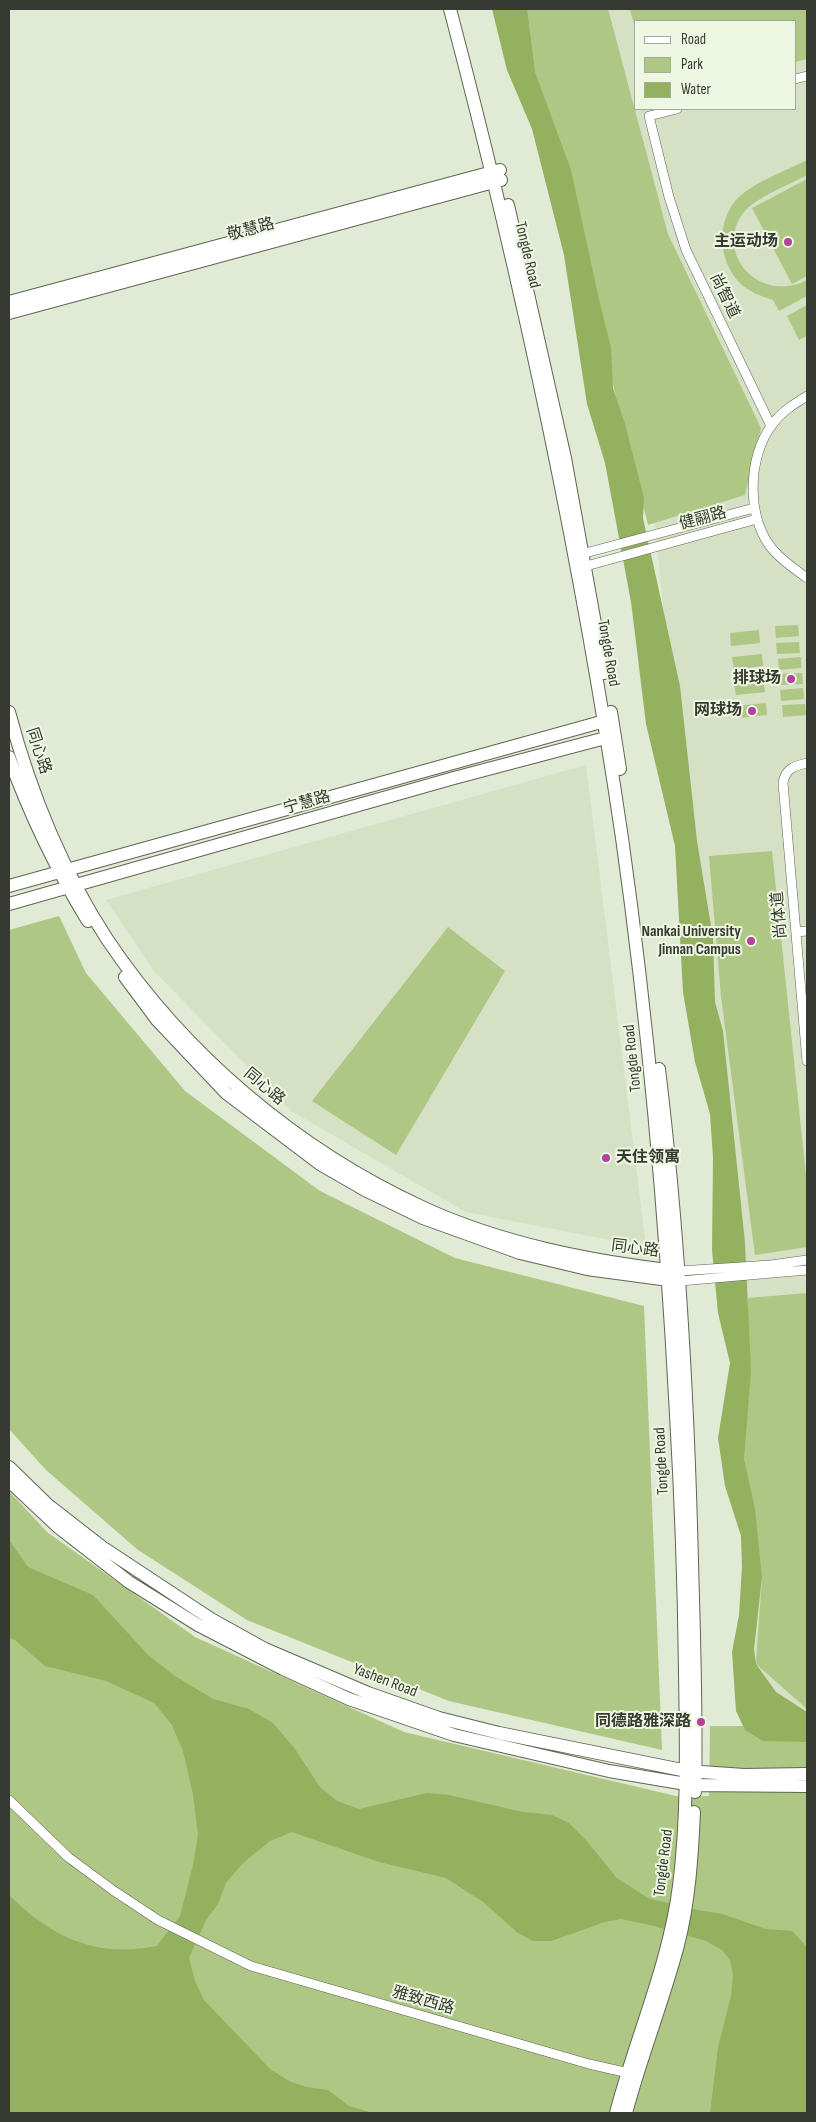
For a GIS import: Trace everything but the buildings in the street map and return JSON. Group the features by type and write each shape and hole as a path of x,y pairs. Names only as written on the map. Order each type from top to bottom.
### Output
{"main road":[{"name":"Tongde Road","path":"450,9 497,176"},
{"name":"Tongde Road","path":"458,9 497,176 541,388 580,562 611,736 674,1275 692,1780 683,1892 673,1942 631,2074 616,2113"},
{"name":"敬慧路","path":"9,302 497,176"},
{"name":"敬慧路","path":"9,313 497,176"},
{"name":"同心路","path":"9,712 32,787 63,871"},
{"name":"宁慧路","path":"9,886 608,719"},
{"name":"宁慧路","path":"9,904 611,736"},
{"name":"同心路","path":"9,757 27,806 108,955 156,1020 226,1093 320,1164 365,1190 398,1206 520,1253 587,1269 674,1275"},
{"name":"Yashen Road","path":"9,1467 48,1505 102,1547 211,1619 264,1649 368,1693 439,1718 499,1734 715,1785 807,1786"},
{"name":"Yashen Road","path":"9,1481 58,1527 129,1582 198,1625 283,1669 349,1699 454,1735 609,1771 692,1780"},
{"path":"692,1780 721,1774 807,1774"},
{"path":"690,1805 702,1791 715,1785"},
{"name":"Tongde Road","path":"626,2113 631,2074"}],"street":[{"name":"尚智道","path":"673,110 649,116 669,197 686,250 770,426"},
{"path":"807,396 782,414 770,426 756,458 752,496 757,519 773,550 807,578"},
{"name":"健翮路","path":"580,562 614,546 754,508"},
{"name":"健翮路","path":"580,562 616,558 757,519"},
{"name":"尚体道","path":"807,763 789,769 785,774 783,783 807,1061"},
{"path":"796,932 807,931"},
{"path":"772,1270 807,1260"},
{"path":"674,1275 709,1269 752,1271 807,1270"},
{"path":"674,1275 710,1279 752,1271"},
{"name":"雅致西路","path":"9,1800 68,1857 158,1920 205,1945 252,1966 580,2062 631,2074"}],"shaded area":[{"name":"Nankai University Jinnan Campus","path":"531,9 807,9 807,1721 753,1717 734,1360 655,522"},
{"path":"586,765 646,1247 466,1212 291,1111 154,971 106,900"}],"green space":[{"path":"519,9 608,9 668,234 761,428 745,495 648,525"},
{"path":"630,9 807,9 807,59 796,62 796,20 634,20 634,24"},
{"name":"主运动场","path":"807,160 807,175 757,201 744,212 736,227 734,243 737,258 746,270 758,280 773,286 789,286 807,280 807,296 779,311 773,300 747,289 732,274 724,251 723,227 732,205 747,190"},
{"name":"主运动场","path":"807,179 807,276 792,284 752,208"},
{"path":"807,305 807,336 799,340 787,316"},
{"name":"排球场","path":"798,625 799,636 776,638 775,626"},
{"path":"759,630 760,643 731,646 730,633"},
{"name":"排球场","path":"799,642 800,653 777,654 776,643"},
{"name":"网球场","path":"762,654 763,666 734,670 732,657"},
{"name":"排球场","path":"801,657 801,668 779,670 778,659"},
{"name":"排球场","path":"802,673 803,684 780,685 779,674"},
{"name":"网球场","path":"763,679 765,692 736,695 734,683"},
{"name":"排球场","path":"803,688 804,699 781,701 780,690"},
{"name":"网球场","path":"766,703 767,715 738,718 736,706"},
{"name":"排球场","path":"805,704 806,715 783,717 782,705"},
{"path":"772,851 807,1185 807,1247 755,1255 721,997 709,856"},
{"path":"59,916 86,973 185,1091 320,1191 455,1258 644,1306 662,1750 449,1701 247,1620 138,1550 46,1470 9,1429 9,930"},
{"path":"448,927 505,971 396,1155 312,1101"},
{"path":"807,1293 807,1709 756,1664 762,1577 744,1459 748,1298"},
{"path":"9,1491 47,1532 195,1637 404,1732 676,1796 709,1796 710,1726 807,1726 807,2113 9,2113"}],"water":[{"path":"492,9 527,9 535,72 571,170 611,348 613,388 625,424 644,498 643,518 680,686 697,841 713,938 715,1002 723,1031 745,1243 751,1371 744,1459 755,1509 762,1577 754,1649 756,1664 776,1692 807,1712 807,1742 763,1741 745,1730 736,1711 732,1652 739,1615 742,1567 741,1536 725,1486 718,1438 730,1363 718,1313 712,1250 713,1157 710,1114 695,1062 683,992 675,846 646,724 631,602 605,463 587,404 564,255 532,129 507,70"},
{"path":"9,1540 28,1567 93,1595 149,1656 175,1676 213,1699 249,1709 273,1723 295,1749 320,1787 337,1801 359,1809 427,1793 449,1795 523,1812 552,1815 569,1823 585,1839 617,1878 648,1898 691,1909 722,1914 766,1929 792,1931 807,1947 807,2113 710,2113 718,2047 731,1996 733,1975 730,1960 722,1950 706,1941 621,1919 605,1922 551,1941 533,1941 518,1933 483,1902 446,1878 379,1862 292,1832 270,1841 242,1864 226,1883 218,1904 206,1920 189,1958 195,1981 204,2000 270,2069 291,2082 307,2087 328,2090 349,2106 373,2113 9,2113 9,1895 42,1923 76,1941 114,1949 157,1946 180,1916 193,1865 198,1835 193,1794 183,1751 172,1725 154,1703 106,1681 45,1666 15,1640 9,1638"}],"place":[{"name":"主运动场","path":"788,242"},
{"name":"排球场","path":"791,679"},
{"name":"网球场","path":"752,711"},
{"name":"Nankai University Jinnan Campus","path":"751,941"},
{"name":"天住领寓","path":"606,1158"},
{"name":"同德路雅深路","path":"701,1722"}]}
